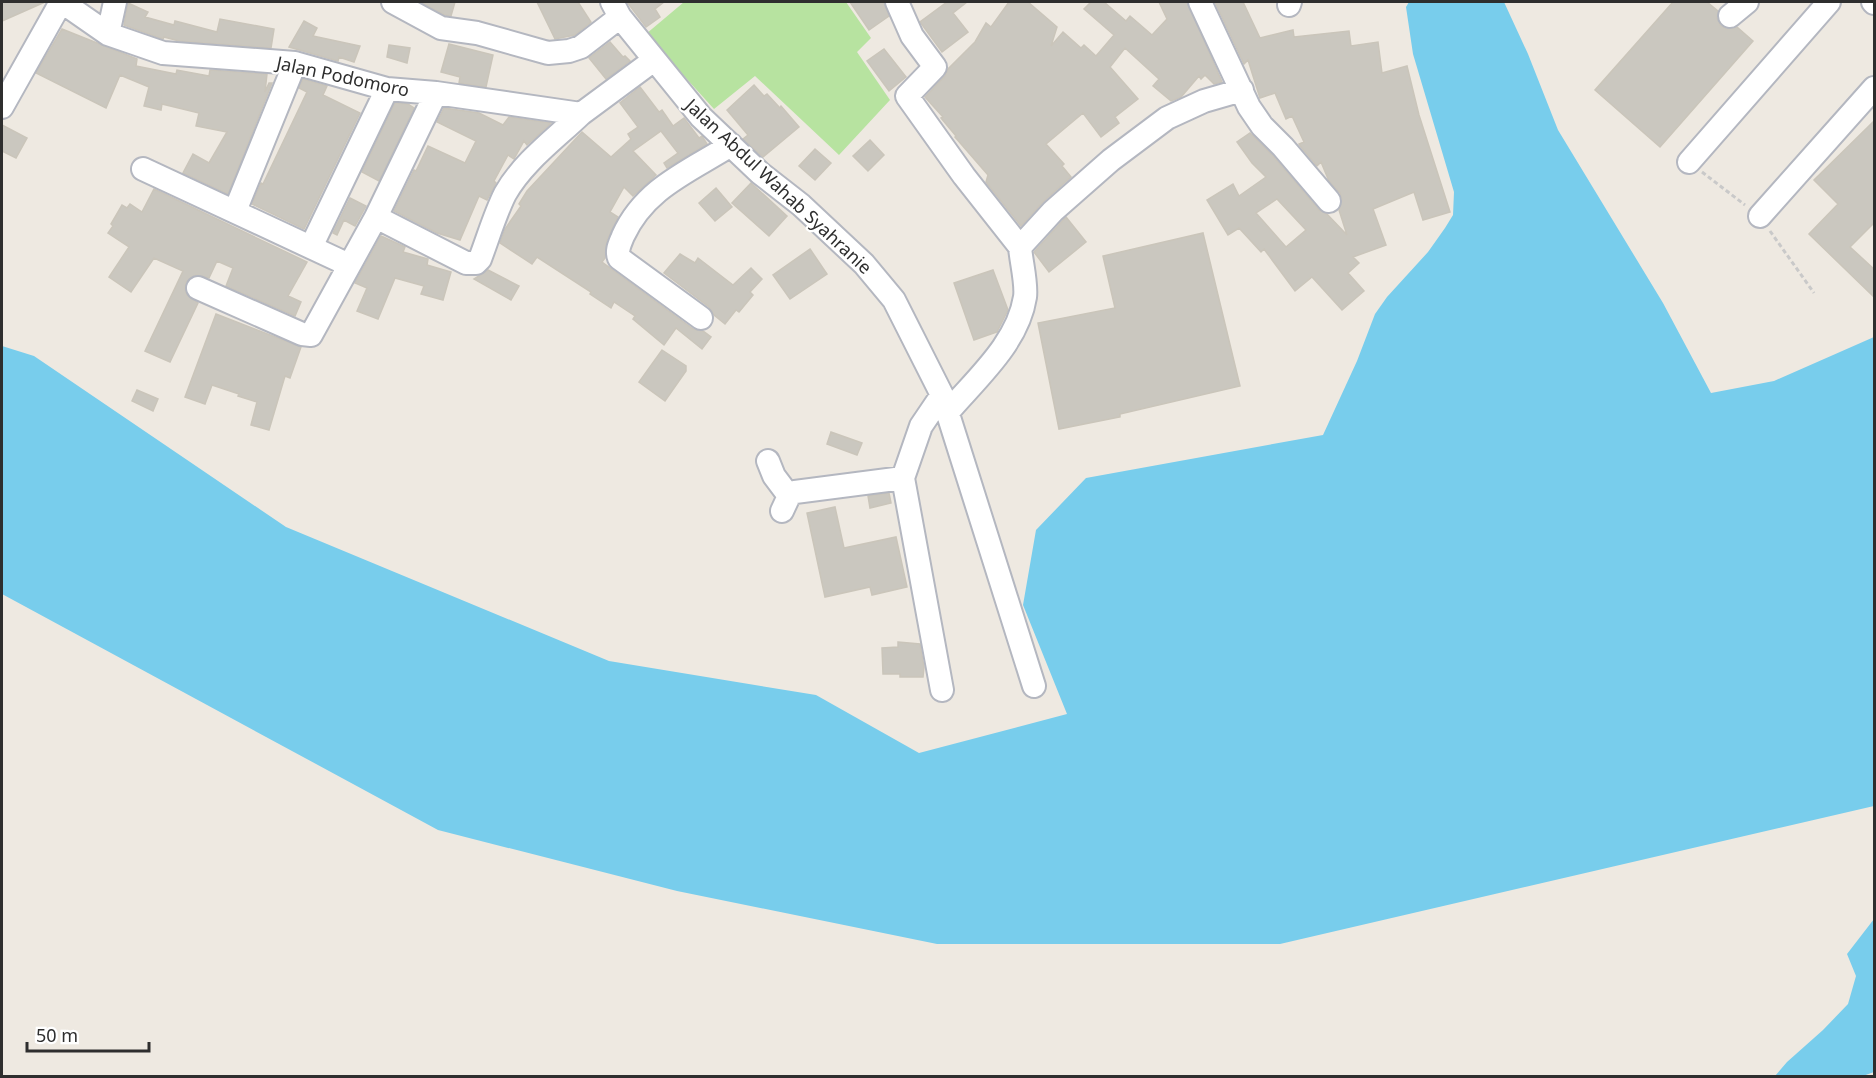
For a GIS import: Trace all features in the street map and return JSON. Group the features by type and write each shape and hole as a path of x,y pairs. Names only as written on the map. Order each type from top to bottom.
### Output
{"street":[{"name":"Jalan Podomoro","path":"61,2 108,34 164,53 295,63 387,89 436,93 581,114"},
{"path":"2,107 61,2"},
{"path":"108,34 115,2"},
{"path":"393,2 441,28 477,33 548,52 569,51 581,47 616,9"},
{"path":"897,2 912,36 935,67 907,96 964,176 1020,247 1025,296 1016,325 990,364 921,426 903,478 942,690"},
{"path":"1200,2 1250,107 1262,126 1329,201"},
{"path":"1730,16 1747,2"},
{"path":"1689,162 1829,2"},
{"name":"Jalan Abdul Wahab Syahranie","path":"616,9 701,117 760,173 809,212 864,264 894,300 945,404 1034,686"},
{"path":"376,217 466,263 476,262 480,259 505,195 516,178 581,114 654,60"},
{"path":"235,211 295,63"},
{"path":"1760,216 1875,88"},
{"path":"311,247 387,89"},
{"path":"1020,247 1053,211 1110,160 1167,118 1204,101 1242,90"},
{"path":"198,288 302,334 311,335 376,217 436,93"},
{"path":"701,318 619,258 617,251 626,231 643,205 657,190 731,145"},
{"path":"143,168 350,265"},
{"path":"768,461 786,504 795,492 903,478"}],"path":[{"path":"1689,162 1760,216 1814,293"}],"green space":[{"path":"684,2 846,2 871,38 857,52 890,100 839,155 755,76 714,109 646,34"}],"water":[{"path":"1409,2 1504,2 1528,54 1558,130 1663,303 1711,393 1774,381 1874,337 1874,806 1280,944 937,944 677,891 438,830 2,594 2,346 34,356 286,527 609,661 816,695 919,753 1067,714 1023,605 1036,530 1086,478 1323,435 1357,361 1375,314 1387,297 1428,252 1453,215 1454,192 1413,54 1406,7"},
{"path":"1874,919 1874,1072 1863,1076 1775,1076 1848,1004 1856,976 1847,954"}],"building":[{"path":"2,2 45,2 2,21"},
{"path":"420,2 455,2 451,16"},
{"path":"537,2 578,2 591,22 575,35 555,39"},
{"path":"627,2 664,2 655,9 660,17 646,27"},
{"path":"850,2 884,2 889,16 869,30"},
{"path":"947,2 967,2 953,13 968,32 942,52 920,22"},
{"path":"1009,2 1028,2 1057,27 1051,46 1063,32 1081,48 1084,45 1096,56 1114,35 1084,9 1091,2 1104,2 1126,21 1130,16 1152,35 1167,19 1159,2 1187,2 1222,82 1214,84 1205,75 1201,79 1199,76 1181,97 1171,101 1153,86 1159,79 1125,48 1110,67 1138,99 1115,117 1119,123 1101,137 1083,113 1046,144 1064,164 1062,166 1071,177 1021,226 986,182 988,175 925,97 945,76 948,69 975,42 986,23 991,27"},
{"path":"1215,2 1243,2 1260,38 1293,30 1294,37 1349,31 1351,46 1378,42 1382,73 1407,66 1419,115 1450,212 1423,220 1414,192 1373,209 1386,245 1353,257 1359,263 1348,273 1364,291 1342,310 1312,277 1295,291 1264,249 1261,252 1239,228 1228,235 1207,200 1233,184 1239,196 1266,177 1252,163 1237,142 1250,133 1319,210 1327,214 1347,235 1339,210 1342,199 1340,193 1329,181 1321,162 1317,166 1299,144 1304,142 1292,116 1286,119 1275,93 1260,98 1248,60 1244,64","holes":["1277,199 1306,230 1286,247 1256,213"]},
{"path":"1673,2 1707,2 1718,11 1717,18 1720,25 1726,29 1737,27 1753,41 1660,147 1595,90"},
{"path":"128,3 148,12 145,17 174,25 175,21 217,32 220,19 274,29 271,48 179,41 164,37 163,39 124,25"},
{"path":"304,21 317,28 313,36 360,46 354,62 339,57 338,61 289,47"},
{"path":"62,29 137,59 136,66 176,74 177,70 209,76 210,70 267,74 265,92 269,83 272,83 228,194 183,173 193,154 209,163 227,132 196,126 199,113 162,104 161,110 144,106 149,87 120,75 106,108 36,73"},
{"path":"610,42 623,57 625,56 630,61 606,79 589,58"},
{"path":"449,44 493,55 486,87 459,83 460,77 441,72"},
{"path":"389,45 410,48 407,63 387,57"},
{"path":"884,49 906,77 889,91 867,61"},
{"path":"303,79 327,86 323,95 360,113 304,229 252,204 307,92 299,88"},
{"path":"754,85 764,96 767,94 780,108 781,106 799,127 763,157 743,139 748,135 727,110"},
{"path":"640,87 659,112 662,110 673,126 684,118 699,138 702,136 707,144 667,168 664,163 678,153 661,131 633,151 656,175 633,196 624,187 610,212 618,217 607,240 605,258 602,262 693,329 703,331 711,337 702,349 676,328 664,345 633,319 635,316 614,302 611,308 590,294 591,292 537,257 532,264 500,243 505,229 521,206 519,204 527,191 582,132 611,157 631,139 628,134 638,127 620,103"},
{"path":"395,103 408,104 414,108 379,181 362,172"},
{"path":"444,108 479,113 503,125 509,117 551,123 527,145 524,141 514,159 508,155 487,200 479,196 460,240 437,233 394,211 428,146 465,163 476,141 437,122"},
{"path":"1875,120 1875,222 1850,247 1875,270 1875,298 1809,234 1838,204 1814,180"},
{"path":"2,125 27,138 16,158 2,151"},
{"path":"870,140 884,155 868,171 853,156"},
{"path":"815,149 831,163 815,180 799,166"},
{"path":"751,183 787,216 769,236 732,203"},
{"path":"716,188 732,207 715,221 699,203"},
{"path":"154,189 307,262 288,296 301,302 295,316 226,286 233,268 217,261 209,278 196,275 186,282 187,295 198,303 170,362 145,351 183,271 154,258 131,292 109,277 129,247 108,233 122,205 127,208 130,204 142,212"},
{"path":"350,198 366,206 355,226 344,220 337,235 333,233"},
{"path":"1066,217 1086,242 1049,272 1034,252"},
{"path":"1203,233 1240,386 1120,414 1120,417 1059,429 1038,323 1115,308 1103,256"},
{"path":"381,236 405,247 403,252 428,259 427,265 451,272 443,300 421,294 424,286 395,278 378,319 357,311 367,288 355,283"},
{"path":"810,249 827,274 790,299 773,275"},
{"path":"680,254 695,263 698,258 733,285 751,268 762,279 750,292 753,295 739,312 736,310 725,324 714,315 709,307 664,273"},
{"path":"488,270 519,286 511,300 474,279"},
{"path":"993,270 1008,310 997,332 974,340 954,283"},
{"path":"216,314 301,347 290,378 285,376 269,430 251,425 257,402 238,396 239,394 212,385 205,404 185,397"},
{"path":"662,350 686,366 686,371 665,401 639,382"},
{"path":"137,390 158,399 153,411 132,401"},
{"path":"831,432 862,443 857,455 827,444"},
{"path":"889,493 891,503 870,508 868,496"},
{"path":"835,507 844,548 896,537 907,587 872,595 870,587 825,597 807,513"},
{"path":"898,642 920,644 924,667 923,677 883,674 882,648 898,647"}]}
